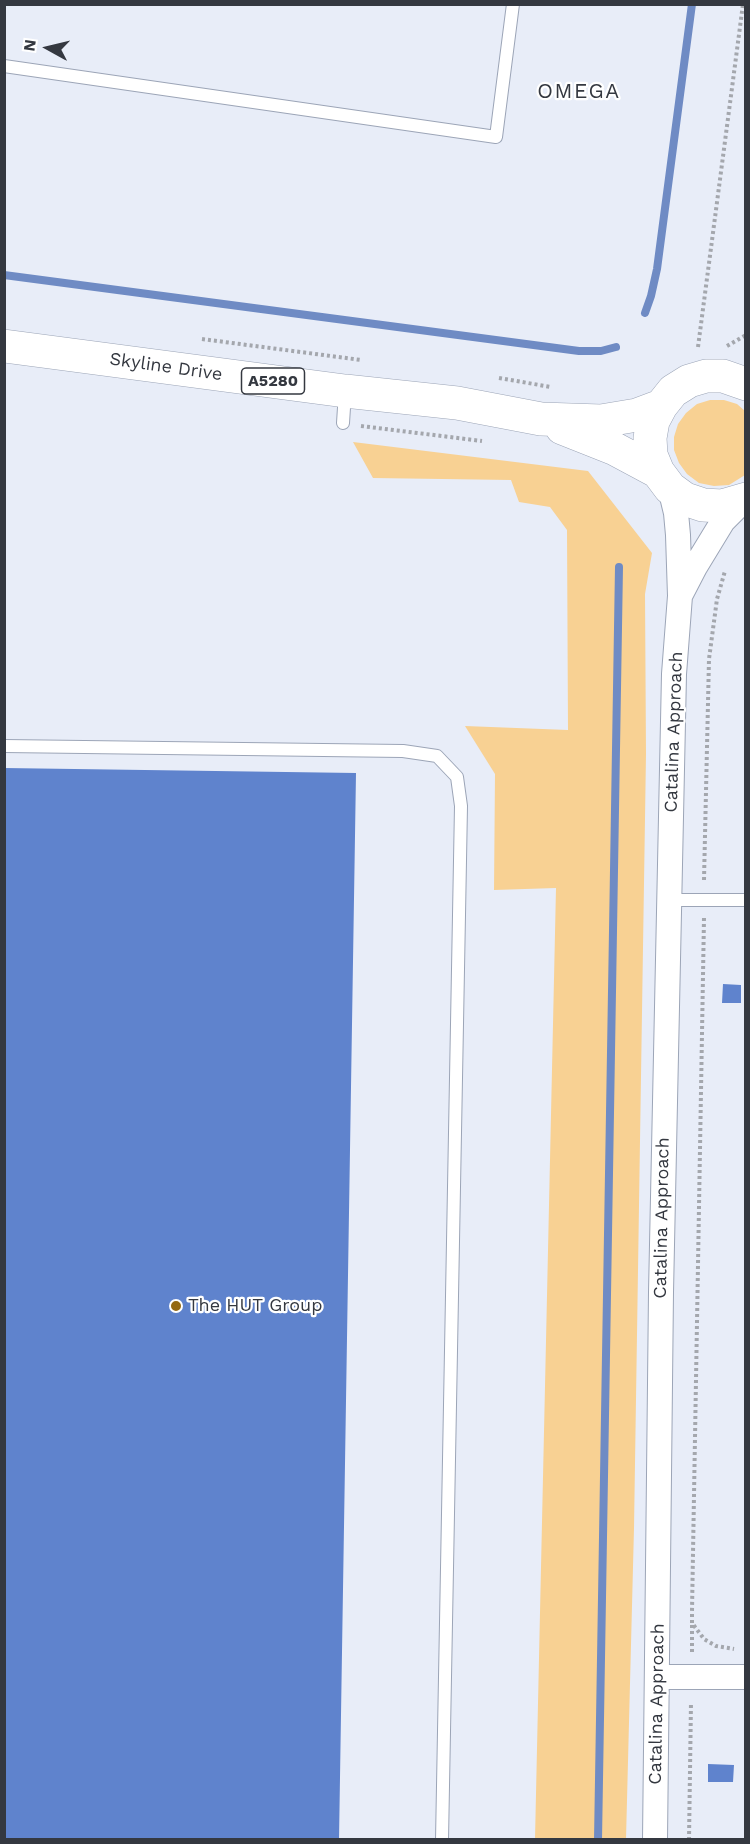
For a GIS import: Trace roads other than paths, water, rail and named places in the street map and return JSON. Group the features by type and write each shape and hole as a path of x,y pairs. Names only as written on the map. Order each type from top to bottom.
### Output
{"main road":[{"name":"Skyline Drive","path":"4,346 345,391 457,403 541,419 601,421 637,415 661,406"},
{"name":"A5280","path":"738,376 706,376 689,381 673,391 653,421 650,438 651,455 664,480 685,499 703,505 722,506 746,499"},
{"name":"Skyline Drive","path":"541,419 615,449 664,480"}],"street":[{"name":"Catalina Approach","path":"655,1839 661,1280 674,674 680,596 676,513 664,480"},
{"name":"Catalina Approach","path":"680,596 699,559 723,521 746,499"},
{"path":"657,1677 746,1677"}],"lane":[{"path":"4,66 496,137 513,4"},
{"path":"343,423 345,391"},
{"path":"4,746 403,752 437,756 457,777 460,818 442,1839"},
{"path":"670,900 746,900"}],"waterway":[{"path":"645,313 657,269 692,4"},
{"path":"4,275 579,351 601,351 616,347"},
{"path":"598,1840 619,567"}],"place":[{"name":"The HUT Group","path":"176,1306"}],"district":[{"name":"OMEGA","path":"579,92"}]}
